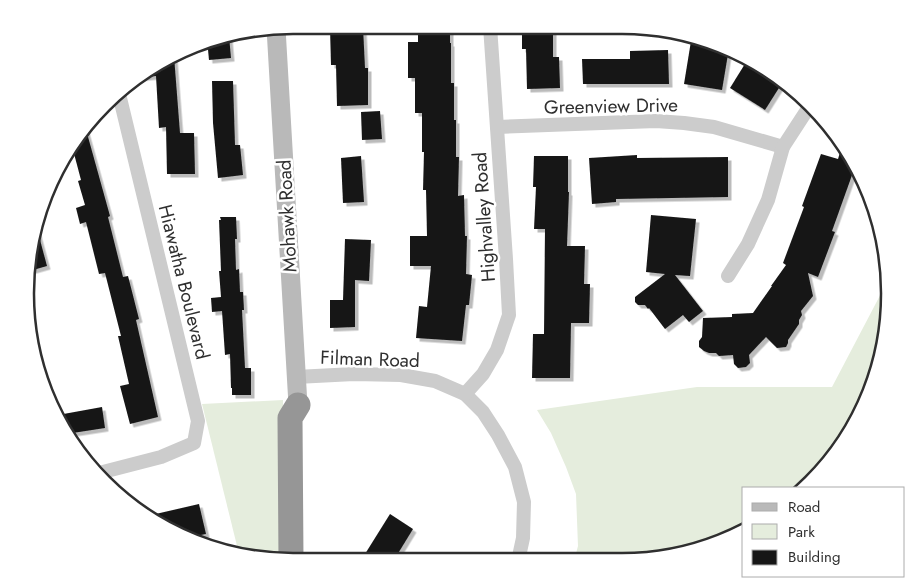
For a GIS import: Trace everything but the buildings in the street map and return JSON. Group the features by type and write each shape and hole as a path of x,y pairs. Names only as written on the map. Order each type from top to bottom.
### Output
{"highway":[{"path":"298,405 304,419 304,553"},
{"path":"291,553 290,418 298,405"},
{"path":"304,530 307,553"}],"main road":[{"name":"Mohawk Road","path":"276,34 298,405"}],"street":[{"name":"Highvalley Road","path":"465,394 483,374 497,350 509,314 491,34"},
{"name":"Hiawatha Boulevard","path":"105,472 160,458 194,444 198,421 120,100"},
{"path":"728,276 748,244 768,200 784,147 806,111"},
{"name":"Greenview Drive","path":"497,127 656,121 684,122 714,127 784,147"},
{"name":"Filman Road","path":"296,377 354,374 401,375 436,381 465,394 483,412 515,467 524,502 523,538 520,553"}],"green space":[{"path":"881,294 881,310 876,344 861,393 846,423 828,452 795,487 742,487 742,523 721,533 689,544 638,553 576,553 578,546 576,494 551,433 537,410 697,387 832,387"},
{"path":"283,400 282,553 237,547 202,404"}]}
